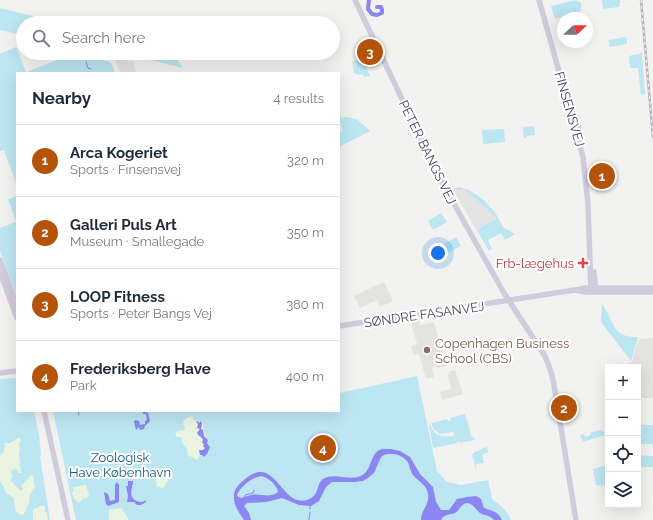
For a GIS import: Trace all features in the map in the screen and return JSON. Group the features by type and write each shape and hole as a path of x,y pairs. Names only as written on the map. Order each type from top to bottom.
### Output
{"street":[{"name":"PETER BANGS VEJ","path":"355,0 440,179 509,301 538,345 550,368 576,520"},
{"name":"FINSENSVEJ","path":"539,0 573,116 585,150 593,290"},
{"name":"FINSENSVEJ","path":"542,0 573,116"},
{"path":"0,260 16,303"},
{"path":"0,272 16,315"},
{"path":"593,290 653,288"},
{"name":"SØNDRE FASANVEJ","path":"340,326 575,290 582,292 593,290"},
{"path":"593,290 653,292"},
{"path":"0,373 16,371"},
{"path":"44,412 68,520"}],"shaded area":[{"path":"115,60 135,62 134,66 137,72 120,72"},
{"path":"453,189 464,189 497,218 476,230"},
{"path":"384,282 393,301 380,307 377,300 360,308 354,296"},
{"name":"Copenhagen Business School (CBS)","path":"419,320 420,325 434,322 446,366 437,368 436,366 432,367 434,377 426,379 419,354 414,355 411,346 417,344 411,322"},
{"path":"653,338 653,398 641,398 641,364 626,364 632,362 640,339"},
{"name":"Copenhagen Business School (CBS)","path":"455,370 463,394 442,400 440,392 451,389 448,375 449,372"},
{"path":"143,412 148,413 150,421 144,429 140,430 139,427 136,430 135,420 139,421 140,425 145,424 145,421 147,420 146,414 143,414"},
{"path":"198,421 199,423 201,421 202,423 201,429 203,430 204,436 208,440 207,443 210,447 204,457 200,455 199,450 203,450 205,448 203,446 204,444 202,443 203,440 197,433 200,429 197,428 198,424 196,422"},
{"path":"382,449 391,449 400,451 410,457 420,474 433,487 436,502 441,510 449,510 457,499 476,496 481,499 484,508 497,513 502,520 494,520 491,517 480,513 471,504 467,503 455,513 445,516 441,520 421,520 422,513 428,501 427,491 411,472 407,461 394,454 387,454 381,457 374,473 363,481 332,482 326,487 319,501 311,506 299,505 282,498 266,502 247,503 244,506 249,513 251,520 244,520 235,505 234,493 236,489 244,480 255,473 264,472 271,476 290,496 298,500 307,500 316,493 319,484 323,479 333,476 350,478 361,476 365,473 378,451","holes":["257,477 264,477 274,484 278,492 271,495 249,495 243,498 238,497 237,495 247,483"]},
{"path":"128,481 133,481 131,492 132,497 138,502 143,502 146,500 146,502 141,505 137,505 134,502 127,502 128,496 126,486 128,486"},
{"path":"117,482 119,485 119,502 108,506 106,504 104,492 108,494 110,501 115,500 115,485"}],"green space":[{"path":"576,0 581,3 581,11 557,12 557,18 555,19 551,6"},
{"path":"602,0 620,0 620,5 619,7 603,9"},
{"path":"0,8 33,16 16,16 16,33 0,30"},
{"path":"625,37 627,38 626,44 610,47 609,40"},
{"path":"16,47 16,60 21,60 26,72 16,72 16,182 4,150 0,151 0,54"},
{"path":"642,53 645,94 641,95 638,68 630,68 629,56"},
{"path":"362,59 370,76 365,77 362,74 357,75 354,73 352,61"},
{"path":"57,60 103,60 112,64 115,72 26,72"},
{"path":"150,60 178,60 183,68"},
{"path":"347,117 358,120 370,131 340,146 340,133 342,132 340,118"},
{"path":"534,126 535,135 526,136 526,138 524,138 523,127"},
{"path":"504,129 505,142 483,144 482,130"},
{"path":"459,187 469,190 485,201 496,214 503,227 515,234 505,240 501,233 488,240 492,249 489,251 477,230 497,218 464,189 453,189"},
{"path":"16,196 16,222 8,199"},
{"path":"441,213 447,222 433,230 428,221"},
{"path":"16,222 16,294 0,251 0,228"},
{"path":"456,237 461,246 448,253 443,252 442,248 444,244"},
{"path":"602,304 615,328 619,332 630,337 638,337 631,361 601,322"},
{"path":"417,376 437,471 447,482 461,485 488,480 492,499 505,511 511,520 76,520 53,412 340,412 340,393"},
{"name":"Zoologisk Have København","path":"16,378 16,412 34,412 39,435 40,457 50,520 0,520 0,379"},
{"path":"465,414 472,437 474,437 475,440 459,443 459,441 456,442 453,432 440,434 434,429 431,423 447,419 451,423 450,418"},
{"path":"429,423 436,434 441,436 454,436 456,442 458,443 433,448"},
{"path":"641,425 653,425 653,444 641,444"},
{"path":"600,430 603,431 605,435 583,442 580,435 584,434 585,437 591,435 590,433"},
{"path":"487,447 488,452 482,455 484,463 476,464 476,470 472,454"},
{"path":"641,455 653,456 653,467 641,467"},
{"path":"605,466 605,486 596,485 593,469"}],"sand":[{"path":"190,416 193,417 195,421 198,420 199,422 203,422 205,434 209,440 208,443 210,447 206,455 203,457 202,455 199,456 196,460 187,455 188,453 186,446 183,445 181,437 177,437 175,433 182,430 184,431 184,420"},
{"path":"20,437 21,442 19,443 19,452 21,473 18,473 16,468 12,470 11,474 13,476 10,480 21,491 23,489 21,486 29,478 29,476 33,475 35,488 30,494 29,503 24,514 21,515 18,514 16,510 14,498 6,493 0,479 0,456 4,452 5,443 10,443"},
{"path":"170,471 168,476 169,479 163,488 156,486 157,483 155,479 157,475 154,473"},
{"path":"86,485 89,495 87,498 82,499 82,501 77,503 72,492 74,491 73,487"},
{"path":"42,505 45,507 45,512 47,512 48,520 33,520 33,510"},
{"path":"122,508 129,520 109,520 109,510"}],"waterway":[{"path":"369,0 368,9 372,14 377,15 382,13 381,7 377,7"},
{"path":"86,62 88,68 91,69"},
{"path":"244,498 245,495 253,493 254,490"},
{"path":"309,520 310,512"}],"railway":[{"path":"641,0 653,137"}],"place":[{"name":"LOOP Fitness","path":"370,52"},
{"name":"Arca Kogeriet","path":"602,176"},
{"name":"Frb-lægehus","path":"583,263"},
{"name":"Copenhagen Business School (CBS)","path":"427,350"},
{"name":"Galleri Puls Art","path":"564,408"},
{"name":"Frederiksberg Have","path":"323,448"}]}
